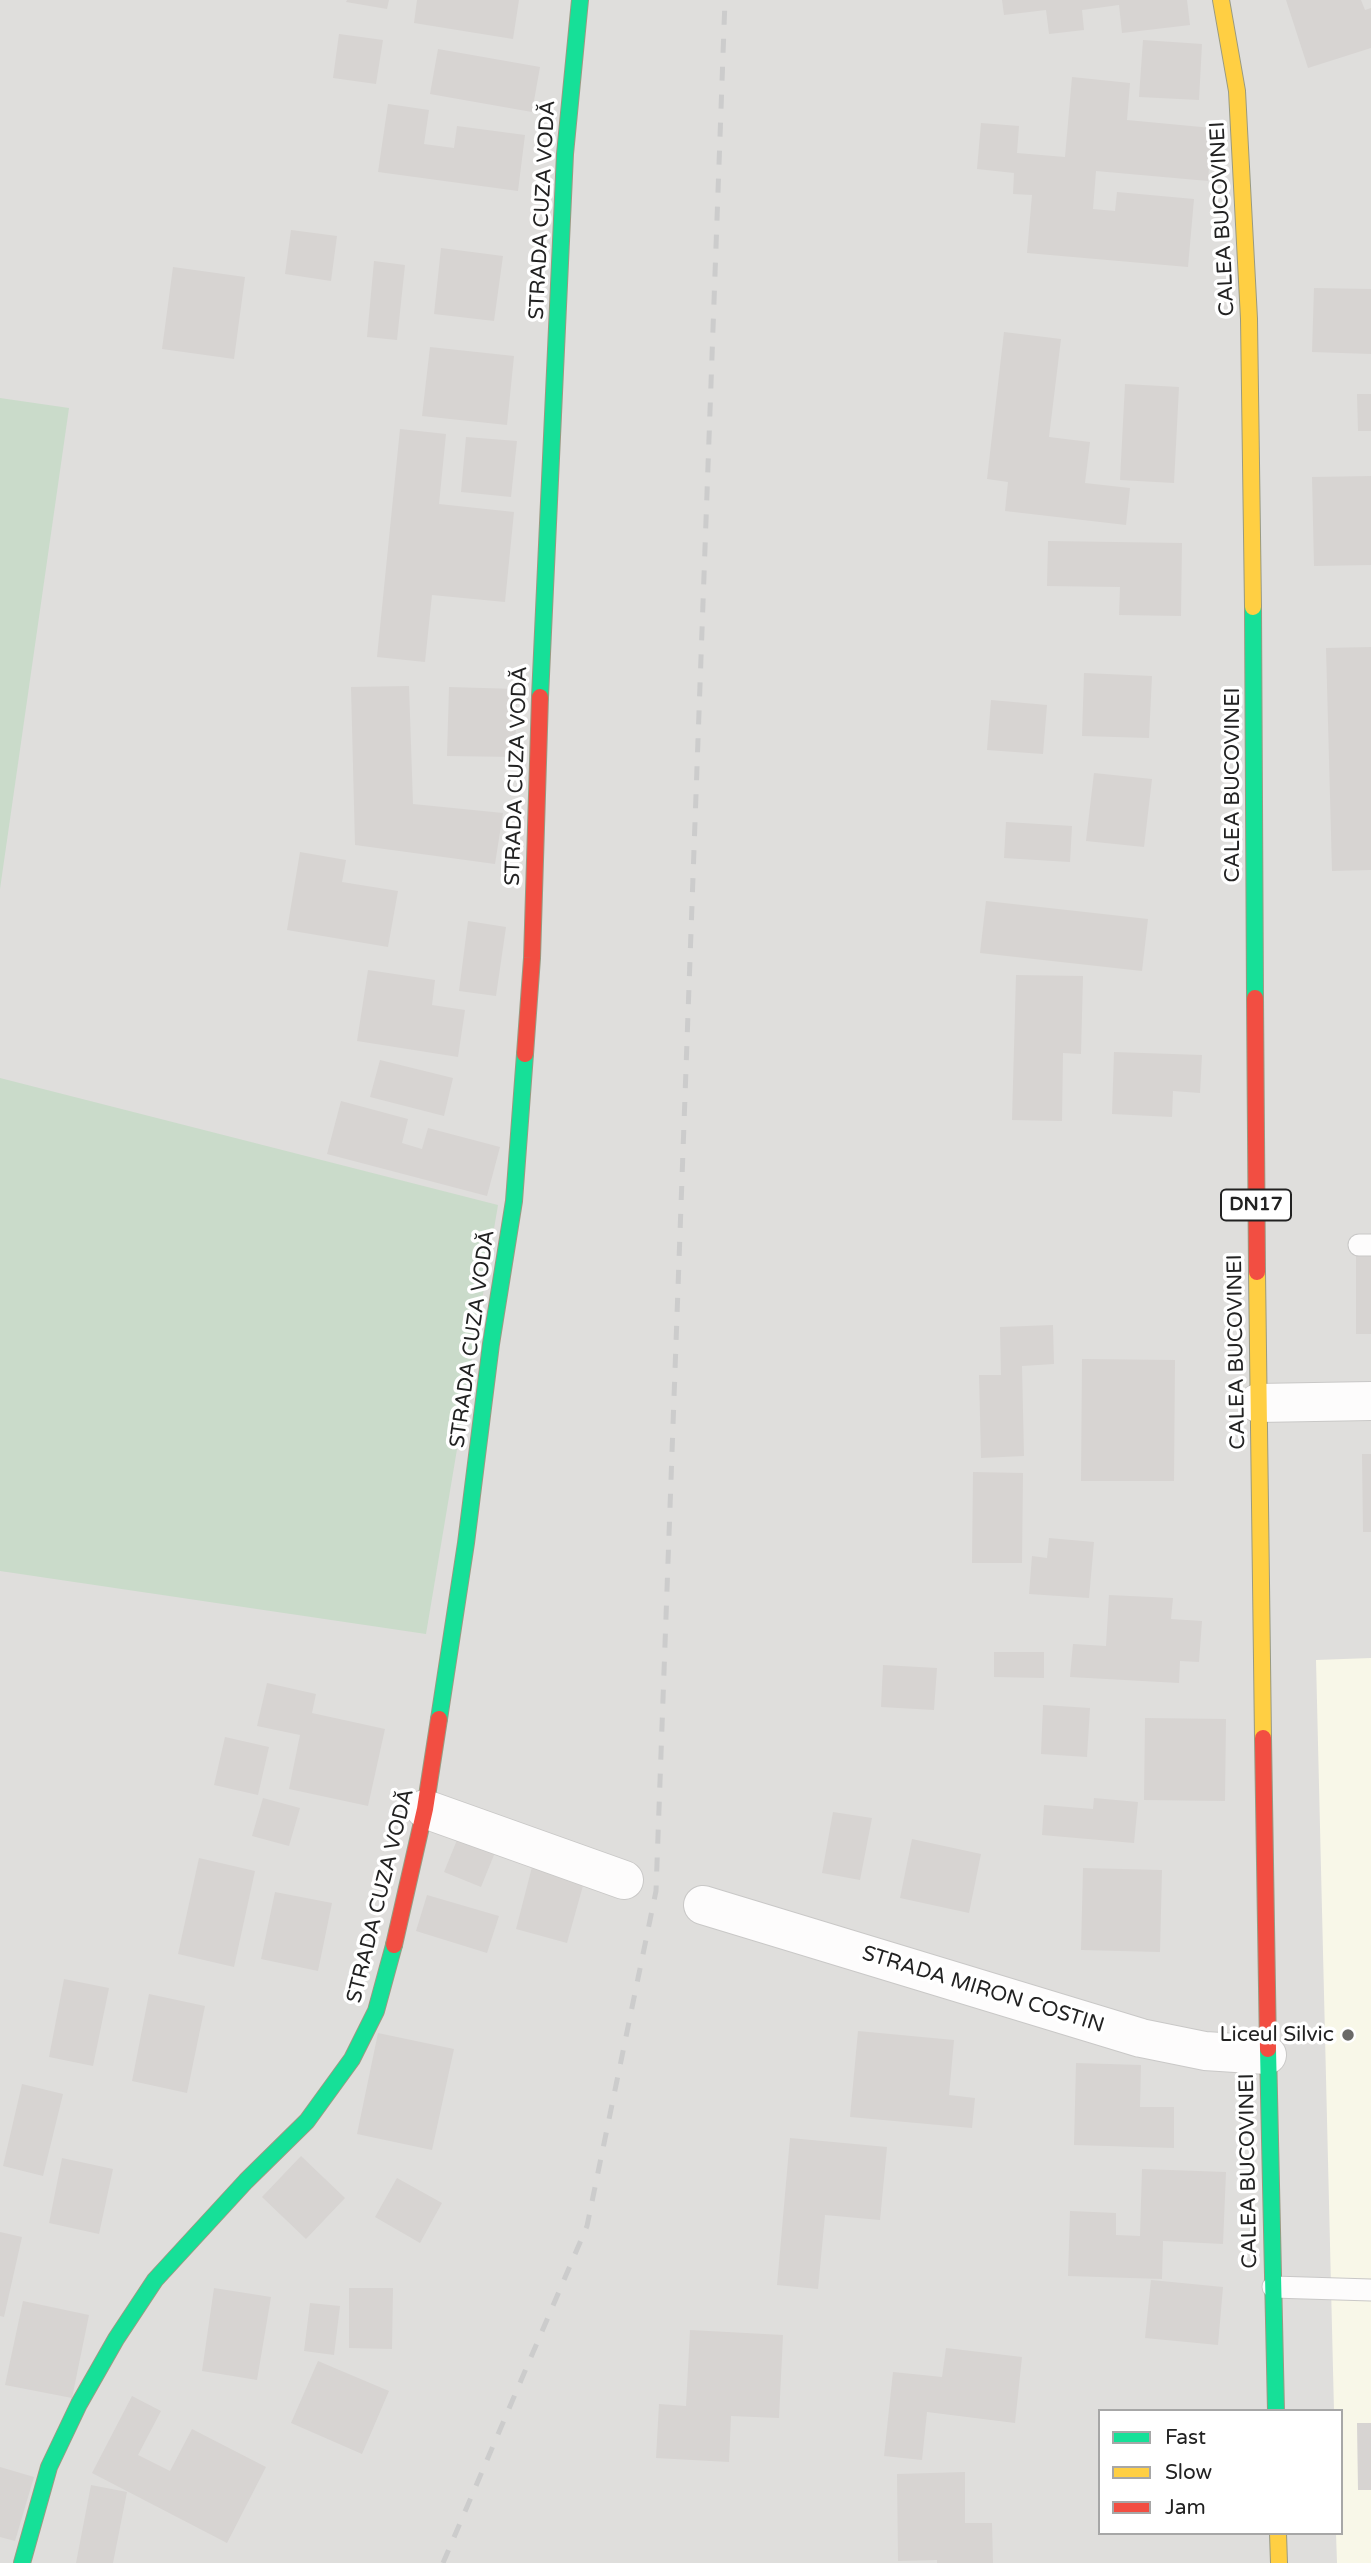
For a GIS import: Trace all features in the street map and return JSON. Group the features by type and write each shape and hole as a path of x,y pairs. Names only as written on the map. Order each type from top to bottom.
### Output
{"main road":[{"name":"STRADA CUZA VODĂ","path":"22,2563 48,2466 116,2339 155,2280 246,2181 307,2121 352,2059 376,2011 425,1809 514,1201 533,958 541,662 565,154 580,0"},
{"name":"CALEA BUCOVINEI","path":"1221,0 1237,91 1249,319 1253,513 1258,1403 1267,2055 1276,2409"},
{"path":"1278,2535 1279,2563"}],"street":[{"path":"1258,1403 1371,1401"},
{"path":"425,1809 624,1880"},
{"name":"STRADA MIRON COSTIN","path":"703,1905 1141,2038 1205,2051 1267,2055"}],"lane":[{"path":"1273,2287 1371,2290"}],"shaded area":[{"path":"0,0 1371,0 1371,2563 0,2563"},
{"name":"Liceul Silvic","path":"1371,1658 1371,2563 1337,2563 1336,2535 1343,2535 1343,2409 1334,2409 1316,1660"}],"green space":[{"path":"0,398 69,408 0,889"},
{"path":"0,1078 498,1205 426,1634 0,1571"}],"building":[{"path":"389,0 387,9 346,2"},
{"path":"417,0 519,0 513,39 414,23"},
{"path":"1002,0 1187,0 1190,25 1122,33 1119,5 1082,10 1084,30 1049,34 1046,10 1004,15"},
{"path":"1286,0 1361,0 1365,10 1371,8 1371,48 1308,68"},
{"path":"339,34 383,40 376,84 333,78"},
{"path":"1143,40 1202,44 1199,100 1139,97"},
{"path":"438,49 540,67 532,112 430,94"},
{"path":"1072,77 1130,83 1127,120 1212,128 1208,181 1096,171 1093,209 1115,211 1117,192 1194,199 1188,267 1027,253 1032,195 1013,194 1014,173 977,169 981,123 1019,126 1017,153 1065,157"},
{"path":"388,104 429,110 424,144 454,148 457,126 525,135 518,191 378,172"},
{"path":"291,230 337,236 331,281 285,274"},
{"path":"441,248 503,256 494,321 434,314"},
{"path":"374,261 405,265 397,340 367,337"},
{"path":"173,267 245,277 234,359 162,349"},
{"path":"1314,288 1371,289 1371,354 1312,352"},
{"path":"1004,332 1061,339 1049,437 1090,442 1085,483 1130,488 1126,525 1005,511 1008,482 987,479"},
{"path":"430,347 514,356 507,425 422,416"},
{"path":"1125,384 1179,387 1174,483 1120,480"},
{"path":"1357,394 1371,394 1371,431 1358,431"},
{"path":"400,429 446,434 439,504 514,512 505,602 432,595 425,662 377,657"},
{"path":"466,437 517,441 511,497 461,492"},
{"path":"1371,476 1371,565 1314,566 1312,477"},
{"path":"1048,541 1182,543 1181,616 1119,615 1120,587 1047,586"},
{"path":"1371,647 1371,870 1332,871 1326,648"},
{"path":"1084,673 1152,676 1149,738 1082,736"},
{"path":"409,686 413,804 503,813 495,864 355,845 351,687"},
{"path":"449,687 517,689 515,757 447,756"},
{"path":"991,700 1047,705 1043,754 987,750"},
{"path":"1094,773 1152,779 1144,847 1086,841"},
{"path":"1006,822 1072,826 1070,862 1004,858"},
{"path":"300,852 346,860 342,882 398,891 388,947 287,930"},
{"path":"986,901 1148,919 1142,971 980,953"},
{"path":"468,921 506,927 496,996 459,991"},
{"path":"368,970 435,980 432,1005 465,1010 458,1057 357,1041"},
{"path":"1016,975 1083,976 1081,1054 1063,1053 1062,1121 1012,1120"},
{"path":"1114,1052 1202,1055 1200,1093 1173,1091 1172,1117 1112,1114"},
{"path":"380,1060 453,1078 444,1116 370,1097"},
{"path":"341,1101 408,1119 402,1143 422,1149 428,1128 500,1147 487,1196 327,1154"},
{"path":"1356,1255 1371,1255 1371,1334 1356,1334"},
{"path":"1053,1325 1054,1364 1022,1366 1024,1456 981,1458 979,1375 1001,1375 1000,1327"},
{"path":"1082,1359 1175,1360 1174,1481 1081,1481"},
{"path":"1362,1454 1371,1454 1371,1532 1363,1532"},
{"path":"973,1472 1023,1473 1022,1563 972,1563"},
{"path":"1049,1538 1094,1542 1089,1598 1029,1594 1032,1556 1047,1558"},
{"path":"1109,1595 1173,1598 1171,1619 1202,1621 1199,1662 1180,1661 1179,1683 1070,1677 1073,1644 1106,1646"},
{"path":"994,1652 1044,1652 1044,1678 994,1677"},
{"path":"883,1665 937,1668 934,1710 881,1707"},
{"path":"267,1683 316,1694 312,1713 385,1729 368,1806 289,1789 300,1735 257,1726"},
{"path":"1043,1705 1090,1708 1087,1757 1041,1754"},
{"path":"1145,1718 1226,1719 1225,1801 1144,1800"},
{"path":"225,1737 269,1747 258,1795 214,1785"},
{"path":"263,1798 300,1808 289,1846 252,1836"},
{"path":"1094,1798 1138,1802 1134,1843 1042,1835 1044,1805 1093,1809"},
{"path":"833,1812 872,1818 860,1880 822,1873"},
{"path":"459,1835 496,1850 481,1887 444,1872"},
{"path":"912,1839 981,1854 969,1913 900,1898"},
{"path":"199,1858 255,1871 234,1967 178,1954"},
{"path":"532,1867 584,1882 567,1943 516,1929"},
{"path":"1083,1868 1162,1870 1160,1952 1081,1950"},
{"path":"275,1892 332,1903 318,1971 261,1959"},
{"path":"427,1895 499,1916 487,1953 416,1931"},
{"path":"64,1979 109,1988 93,2066 49,2057"},
{"path":"149,1994 205,2006 187,2093 132,2081"},
{"path":"858,2031 954,2040 949,2095 975,2098 972,2128 850,2117"},
{"path":"378,2033 454,2049 432,2150 357,2134"},
{"path":"1076,2063 1141,2065 1140,2107 1174,2107 1174,2148 1074,2145"},
{"path":"22,2084 63,2094 43,2176 3,2166"},
{"path":"790,2138 887,2147 880,2220 825,2215 818,2289 777,2285"},
{"path":"301,2156 345,2198 306,2239 262,2197"},
{"path":"62,2158 113,2169 99,2234 49,2223"},
{"path":"1142,2169 1226,2172 1223,2244 1163,2241 1162,2279 1068,2276 1070,2211 1116,2213 1116,2235 1140,2236"},
{"path":"397,2178 442,2203 420,2243 375,2217"},
{"path":"0,2232 22,2237 4,2317 0,2316"},
{"path":"1151,2280 1223,2287 1218,2345 1145,2338"},
{"path":"214,2288 271,2297 257,2380 202,2371"},
{"path":"349,2288 393,2288 392,2349 349,2348"},
{"path":"23,2301 89,2315 72,2398 5,2385"},
{"path":"310,2303 340,2306 334,2355 304,2351"},
{"path":"690,2330 783,2335 779,2418 731,2416 729,2462 656,2458 659,2404 686,2406"},
{"path":"946,2348 1022,2357 1015,2423 927,2412 922,2460 884,2456 893,2372 942,2377"},
{"path":"318,2361 389,2391 362,2454 291,2423"},
{"path":"132,2396 161,2411 138,2455 170,2471 192,2429 266,2467 227,2543 92,2473"},
{"path":"1357,2423 1371,2423 1371,2490 1358,2490"},
{"path":"0,2467 34,2477 15,2541 0,2537"},
{"path":"965,2472 965,2523 992,2523 993,2563 898,2561 897,2474"},
{"path":"91,2485 127,2492 113,2563 76,2563"}],"railway":[{"path":"443,2563 587,2226 656,1891 725,0"}],"traffic: fast":[{"path":"540,697 565,154 580,0"},
{"path":"1253,607 1255,998"},
{"path":"439,1719 466,1543 491,1344 514,1201 525,1054"},
{"path":"22,2563 49,2467 79,2404 116,2339 155,2280 246,2181 307,2121 352,2059 376,2011 394,1945"},
{"path":"1268,2049 1276,2409"}],"traffic: slow":[{"path":"1221,0 1237,91 1249,319 1253,607"},
{"path":"1257,1272 1263,1738"},
{"path":"1278,2535 1279,2563"}],"traffic: jam":[{"path":"525,1054 532,958 540,697"},
{"path":"1255,998 1257,1272"},
{"path":"394,1945 425,1809 439,1719"},
{"path":"1263,1738 1268,2049"}],"place":[{"name":"Liceul Silvic","path":"1348,2035"}]}
